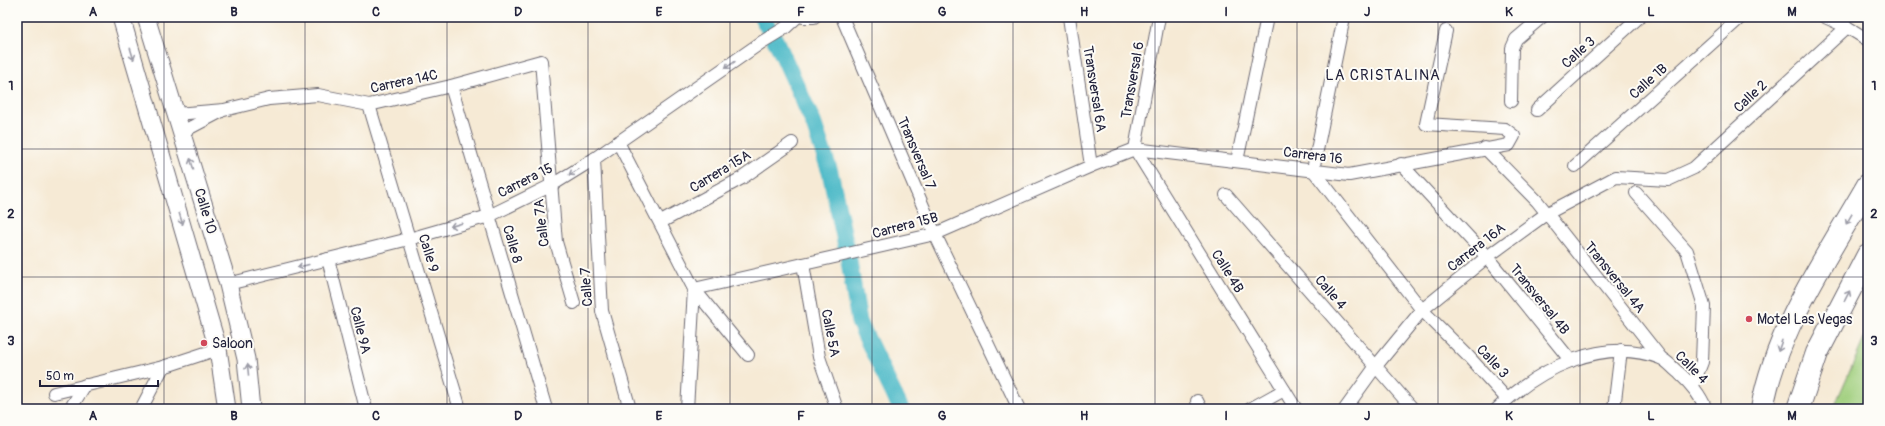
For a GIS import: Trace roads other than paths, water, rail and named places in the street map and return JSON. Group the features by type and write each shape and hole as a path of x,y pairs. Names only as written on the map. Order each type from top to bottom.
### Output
{"highway":[{"path":"1762,409 1781,343 1791,318 1868,185"},
{"path":"1798,409 1817,353 1868,255"}],"main road":[{"name":"Calle 10","path":"121,17 218,349 227,409"},
{"name":"Calle 10","path":"150,20 176,114 228,284 246,359 251,409"}],"street":[{"name":"Carrera 15","path":"228,284 409,239 489,216 552,185 594,159 762,42 785,28 797,17"},
{"path":"802,17 814,17"},
{"name":"Transversal 7","path":"842,17 936,234 1019,409"},
{"name":"Transversal 6A","path":"1069,17 1091,166"},
{"name":"Transversal 6","path":"1135,149 1159,17"},
{"path":"1237,161 1267,17"},
{"path":"1344,17 1313,170 1422,310"},
{"path":"1511,101 1512,48 1516,39 1542,17"},
{"name":"Calle 3","path":"1537,110 1639,17"},
{"name":"Calle 1B","path":"1575,166 1741,17"},
{"path":"1825,17 1847,27 1868,40"},
{"name":"Calle 2","path":"1668,180 1694,168 1847,27"},
{"name":"Carrera 16","path":"1135,149 1349,175 1486,148 1509,145 1514,136 1505,129 1426,124 1446,31"},
{"name":"Carrera 14C","path":"176,114 224,110 269,99 318,96 369,105 451,86 540,61 552,185"},
{"name":"Calle 8","path":"451,86 546,409"},
{"name":"Calle 9","path":"369,105 460,409"},
{"name":"Carrera 14C","path":"182,132 224,110"},
{"path":"618,142 661,222 694,289 748,355"},
{"name":"Carrera 15A","path":"661,222 742,178 792,143"},
{"path":"1486,148 1536,201 1546,214"},
{"name":"Carrera 15B","path":"694,289 936,234 1091,166 1135,149"},
{"name":"Calle 4B","path":"1135,149 1296,409"},
{"name":"Calle 7","path":"594,159 602,311 630,409"},
{"path":"1401,164 1486,256"},
{"name":"Carrera 16A","path":"1345,409 1376,366 1422,310 1486,256 1546,214 1616,177 1668,180"},
{"name":"Calle 7A","path":"552,185 556,242 574,303"},
{"path":"1636,193 1687,251 1704,306 1702,362 1693,386"},
{"name":"Calle 4","path":"1226,195 1413,409"},
{"name":"Transversal 4A","path":"1546,214 1662,358"},
{"name":"Transversal 4B","path":"1486,256 1571,361"},
{"name":"Calle 9A","path":"328,259 366,409"},
{"name":"Calle 5A","path":"803,264 819,356 836,407"},
{"path":"687,409 694,289"},
{"name":"Calle 3","path":"1422,310 1508,399"},
{"path":"54,392 163,368 218,349"},
{"path":"1614,409 1621,350"},
{"name":"Calle 4","path":"1497,409 1508,399 1544,373 1571,361 1588,356 1621,350 1662,358 1693,386 1702,399 1706,409"},
{"path":"141,409 163,368"},
{"path":"70,409 85,386"},
{"path":"1250,409 1284,390"}],"waterway":[{"path":"762,17 779,47 813,122 830,172 848,255 859,322 901,409"}],"place":[{"name":"Motel Las Vegas","path":"1749,319"},
{"name":"Saloon","path":"204,343"}],"district":[{"name":"LA CRISTALINA","path":"1383,75"}]}
